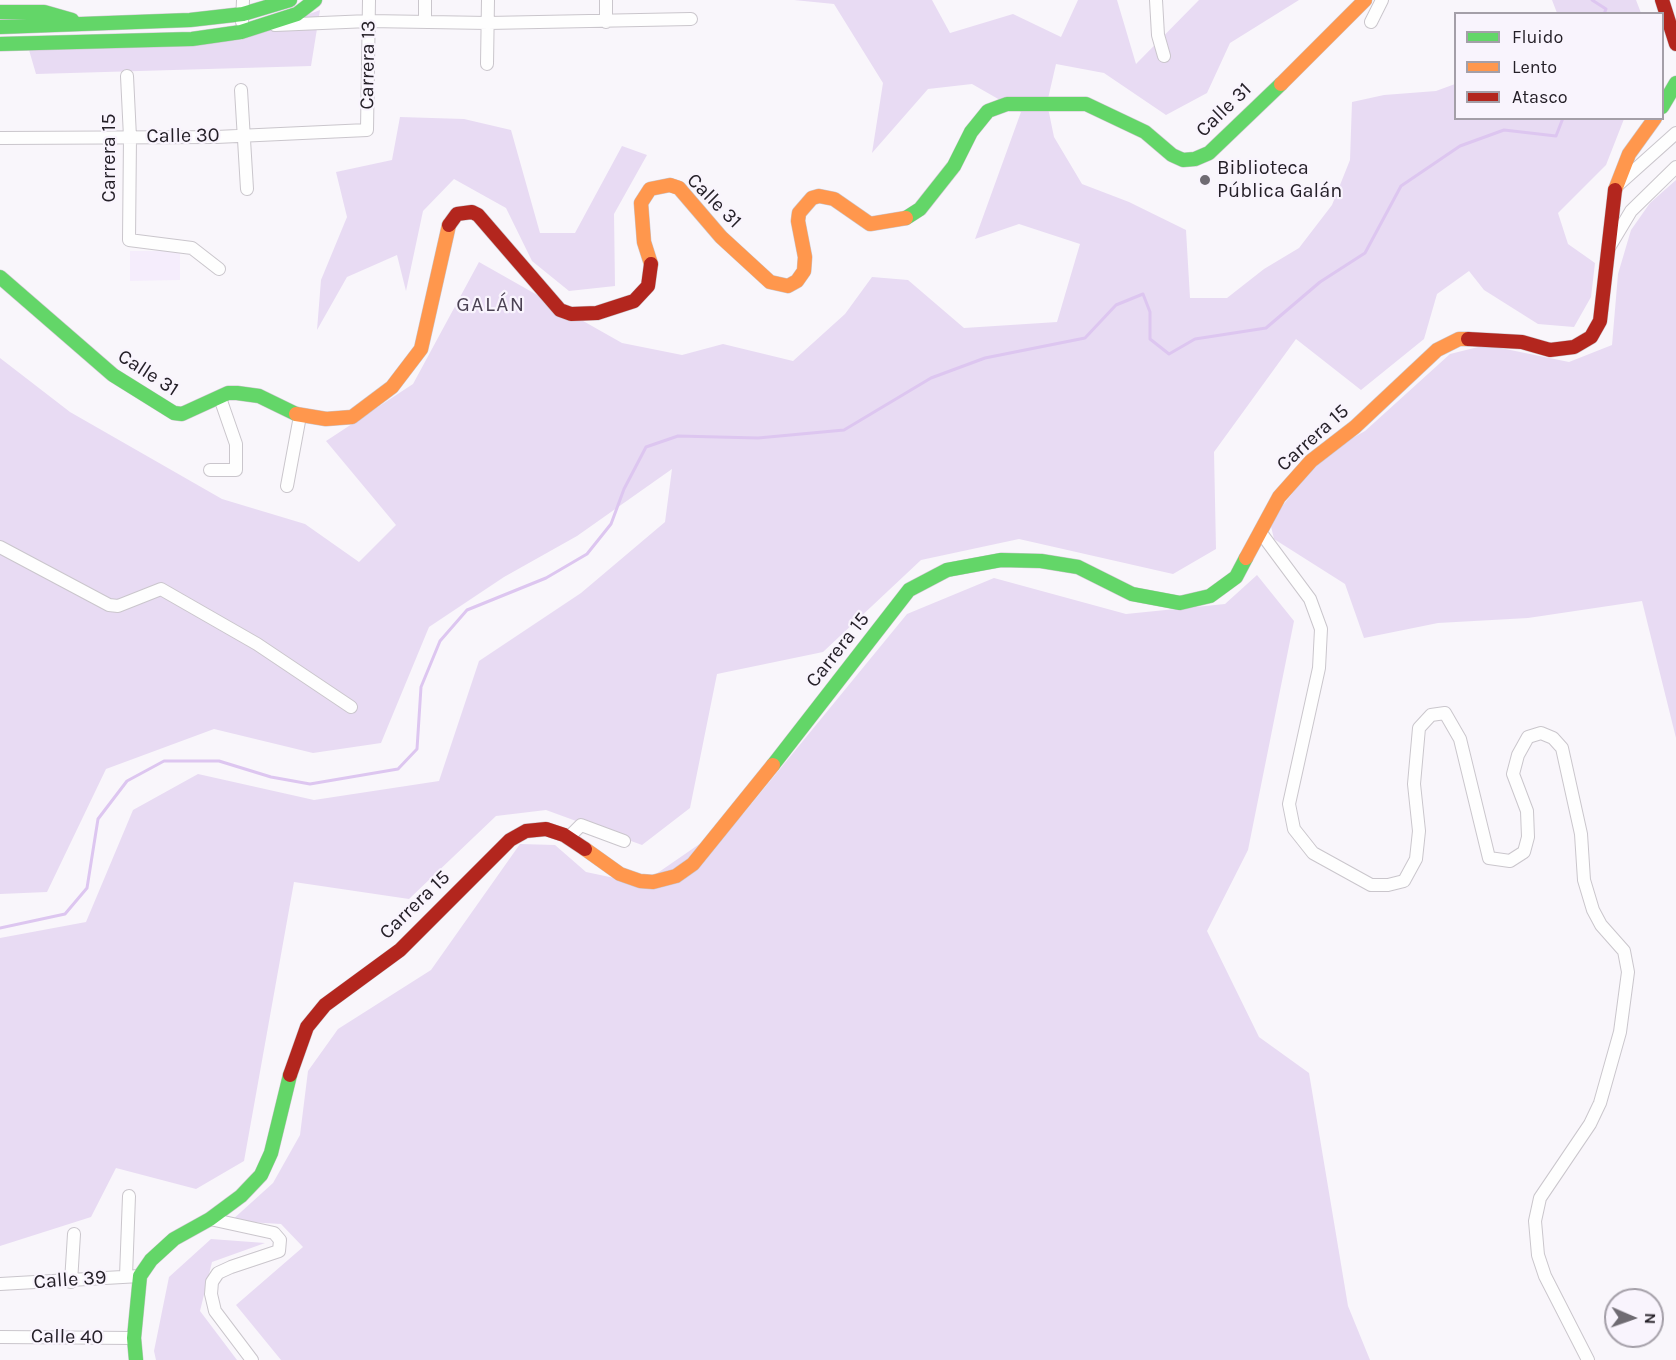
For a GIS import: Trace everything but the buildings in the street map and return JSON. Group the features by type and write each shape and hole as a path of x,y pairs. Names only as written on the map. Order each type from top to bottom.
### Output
{"main road":[{"path":"0,27 190,20 243,7 290,0"},
{"path":"0,44 192,39 242,32 265,26 297,14 315,0"},
{"name":"Calle 31","path":"0,277 58,330 113,375 174,413 182,414 237,393 259,396 300,416 326,419 352,417 377,400 406,372 421,349 446,233 451,219 457,214 472,212 478,215 516,262 560,310 571,314 597,313 634,302 648,286 651,265 644,242 640,203 650,189 670,185 679,188 721,237 770,282 788,286 797,281 804,271 805,257 799,213 812,198 819,196 834,199 870,224 900,220 911,216 920,209 954,166 971,132 988,111 1007,104 1077,102 1086,104 1145,132 1172,155 1183,160 1195,159 1209,153 1344,24 1365,0"},
{"path":"1662,0 1675,37"},
{"path":"0,12 44,12 84,24"},
{"path":"1664,104 1676,83"},
{"name":"Carrera 15","path":"133,1276 174,1239 210,1219 241,1196 261,1175 271,1153 295,1057 307,1027 325,1005 400,950 510,840 526,831 546,829 568,838 620,874 640,881 653,882 676,876 693,864 782,755 909,590 947,570 1001,560 1041,561 1078,567 1132,594 1180,603 1210,596 1236,577 1279,497 1311,461 1355,427 1437,350 1459,339 1481,338 1522,342 1550,350 1574,347 1591,337 1600,321 1616,187 1629,153 1654,120"},
{"path":"133,1276 136,1360"}],"street":[{"name":"Carrera 13","path":"367,130 369,0"},
{"path":"425,0 425,22"},
{"path":"487,64 488,0"},
{"path":"606,0 606,22"},
{"path":"1156,0 1158,35 1164,56"},
{"path":"1371,22 1382,0"},
{"path":"1672,0 1675,37"},
{"path":"242,32 243,7"},
{"path":"265,26 369,21 488,23 690,19"},
{"name":"Carrera 15","path":"127,76 130,137 129,240 192,248 219,268"},
{"path":"241,90 247,189"},
{"name":"Calle 30","path":"0,138 130,137 367,130"},
{"path":"1616,187 1676,133"},
{"path":"1608,249 1631,211 1676,167"},
{"path":"210,470 236,470 236,444 220,398"},
{"path":"287,486 300,416"},
{"path":"1261,533 1310,599 1320,629 1319,669 1289,804 1294,828 1313,854 1371,885 1388,885 1404,881 1416,859 1419,831 1414,784 1419,728 1431,715 1445,713 1460,739 1489,858 1510,861 1524,852 1528,837 1527,812 1513,774 1518,755 1528,737 1541,733 1552,738 1562,748 1581,834 1587,890 1601,926 1624,951 1628,972 1620,1032 1600,1104 1590,1124 1540,1198 1536,1221 1538,1255 1545,1276 1588,1360"},
{"path":"0,547 109,605 118,606 161,589 256,644 351,707"},
{"path":"568,838 581,825 624,841"},
{"path":"129,1196 133,1276"},
{"path":"210,1219 274,1233 280,1240 279,1251 218,1273 212,1282 211,1294 215,1311 252,1360"},
{"path":"71,1282 74,1234"},
{"name":"Calle 39","path":"0,1284 71,1282 133,1276"},
{"name":"Calle 40","path":"0,1337 134,1338"}],"shaded area":[{"path":"794,0 932,0 950,33 1013,14 1061,37 1078,0 1117,0 1136,64 1199,0 1299,0 1230,43 1207,93 1166,115 1104,73 1056,64 1047,103 1054,137 1082,184 1129,202 1186,230 1190,298 1227,298 1264,269 1299,248 1332,205 1350,160 1352,102 1384,95 1436,91 1454,84 1454,120 1624,120 1606,165 1558,213 1568,244 1595,263 1591,297 1574,327 1538,324 1484,290 1469,271 1437,294 1424,339 1361,390 1296,339 1214,452 1216,549 1173,574 1019,539 921,560 823,652 717,674 690,808 642,845 546,810 496,816 409,899 294,882 244,1161 196,1189 116,1168 91,1217 0,1246 0,938 86,922 133,810 198,774 314,800 439,781 479,661 581,593 665,522 672,469 577,536 504,577 429,627 381,743 313,753 214,729 106,769 47,892 0,894 0,358 70,412 222,499 305,524 359,562 396,525 326,441 413,384 479,262 622,343 682,355 723,344 793,361 845,314 872,277 908,280 964,328 1057,322 1080,244 1019,224 975,239 1021,112 972,84 928,89 872,153 883,83 834,4"},
{"path":"1552,0 1636,0 1641,12 1557,12"},
{"path":"320,10 311,66 36,74 29,50 241,40"},
{"path":"400,117 464,119 511,130 540,233 575,233 622,146 647,155 614,214 615,286 569,291 532,261 506,208 454,179 423,211 406,291 397,255 347,277 317,330 321,280 347,217 336,172 392,160"},
{"path":"1676,180 1676,738 1642,601 1528,618 1438,623 1364,638 1345,584 1274,539 1270,522 1322,455 1365,431 1450,354 1486,345 1569,362 1612,345 1618,274 1631,230 1650,203"},
{"path":"130,251 180,251 180,280 130,281"},
{"path":"1257,575 1294,621 1248,850 1207,931 1259,1037 1309,1073 1348,1306 1370,1360 281,1360 236,1305 303,1247 281,1224 231,1221 273,1183 300,1135 308,1071 338,1029 431,970 520,844 555,845 586,872 624,880 656,874 743,814 907,614 994,578 1126,614 1225,604"},
{"path":"211,1239 265,1243 212,1262 200,1311 237,1360 156,1360 154,1351 169,1277"}],"waterway":[{"path":"1592,0 1606,9 1605,12"},
{"path":"0,928 65,914 87,888 98,819 127,781 164,761 219,761 271,777 310,784 398,769 417,749 421,687 440,641 467,610 546,578 587,554 611,524 624,489 646,447 678,436 758,438 844,430 931,378 985,358 1085,338 1116,305 1143,294 1150,312 1150,339 1169,354 1195,339 1266,328 1320,282 1365,253 1401,186 1460,146 1504,130 1556,136 1562,120"}],"traffic: fast":[{"path":"0,27 190,20 243,14 290,0"},
{"path":"0,44 192,39 241,32 297,14 315,0"},
{"path":"0,12 44,12 72,20"},
{"path":"1664,104 1676,83"},
{"path":"906,218 920,209 954,166 971,132 988,111 1007,104 1086,104 1145,132 1172,155 1183,160 1195,159 1209,153 1281,84"},
{"path":"0,277 113,375 174,413 182,414 228,393 237,393 259,396 296,414"},
{"path":"773,765 909,590 947,570 1001,560 1041,561 1078,567 1132,594 1180,603 1210,596 1236,577 1246,558"},
{"path":"136,1360 134,1338 140,1276 151,1260 174,1239 210,1219 241,1196 261,1175 271,1153 290,1075"}],"traffic: slow":[{"path":"1281,84 1365,0"},
{"path":"1615,190 1629,154 1654,120"},
{"path":"651,264 644,242 641,203 650,189 670,185 679,188 721,237 770,282 788,286 797,281 804,271 805,257 798,221 799,213 812,198 819,196 834,199 870,224 906,218"},
{"path":"296,414 326,419 352,417 392,387 421,349 449,225"},
{"path":"1246,558 1279,497 1311,461 1355,427 1437,350 1459,339 1468,339"},
{"path":"585,849 620,874 640,881 653,882 676,876 693,864 773,765"}],"traffic: jam":[{"path":"1662,0 1676,44"},
{"path":"1468,339 1522,342 1550,350 1574,347 1591,337 1600,321 1615,190"},
{"path":"449,225 457,214 472,212 478,215 560,310 571,314 597,313 634,301 648,286 651,264"},
{"path":"290,1075 307,1027 325,1005 400,950 510,840 526,831 546,829 564,835 585,849"}],"place":[{"name":"Biblioteca Pública Galán","path":"1205,180"}],"district":[{"name":"GALÁN","path":"491,305"}]}
